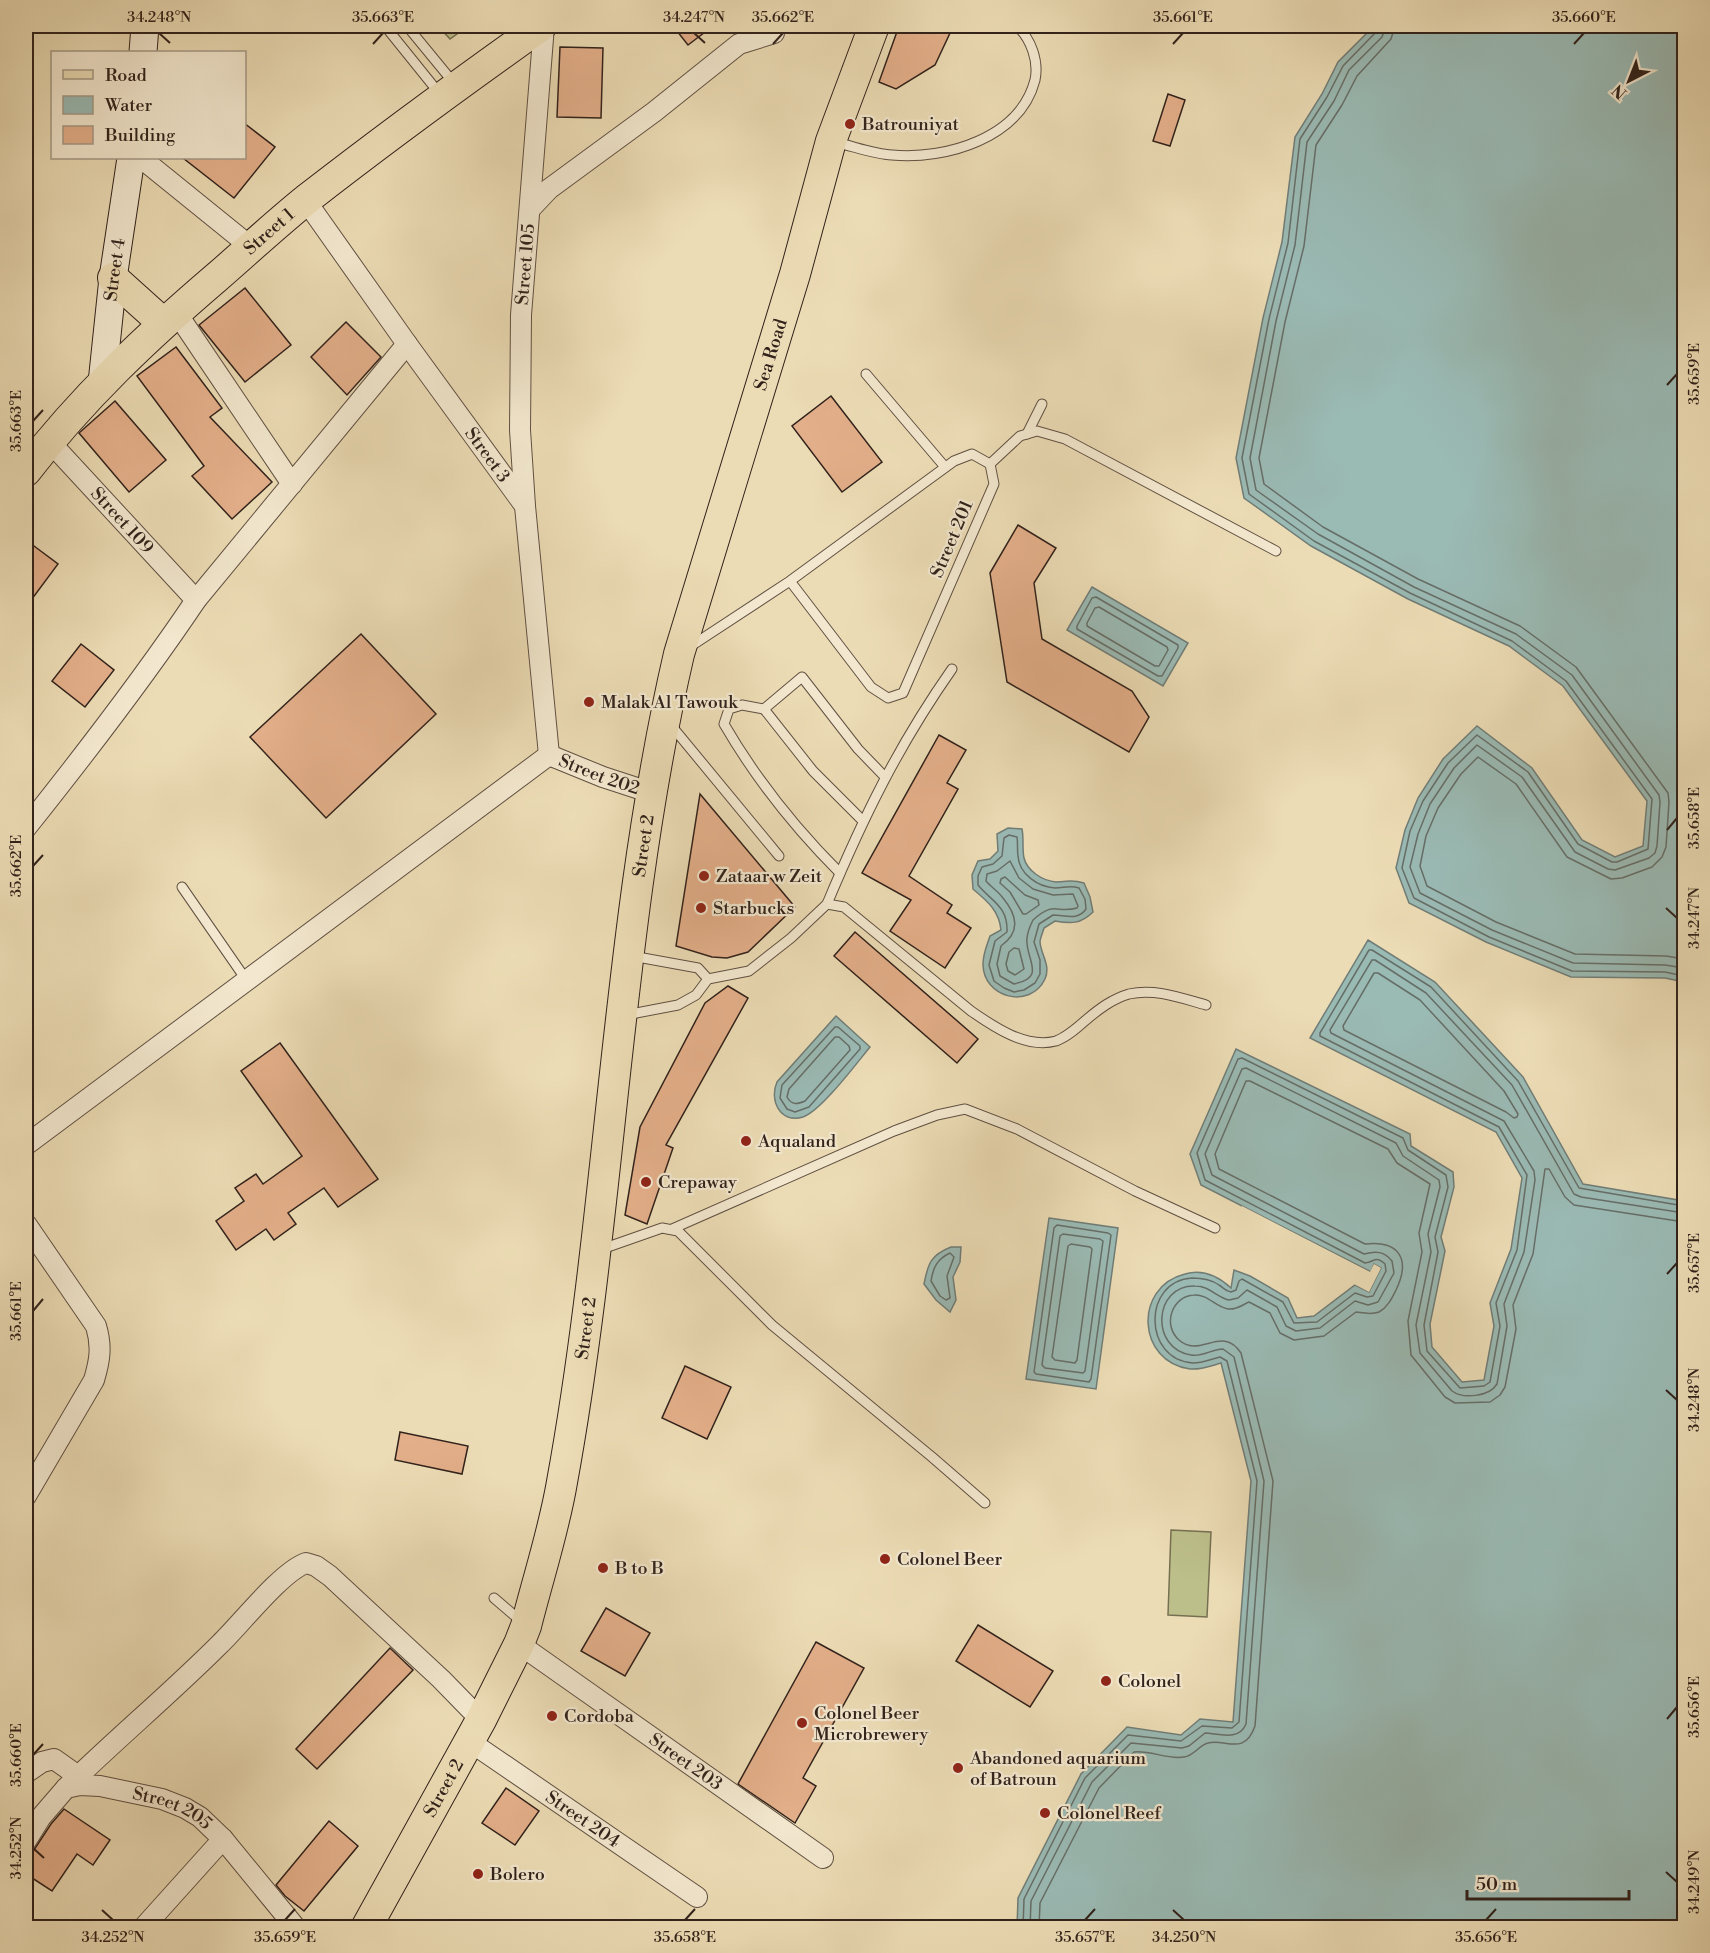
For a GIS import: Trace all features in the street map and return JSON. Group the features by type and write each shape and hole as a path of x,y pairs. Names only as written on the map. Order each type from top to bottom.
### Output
{"main road":[{"path":"142,51 145,26"},
{"name":"Street 1","path":"26,471 49,441 102,383 170,318 251,247 306,201 449,92 542,26"},
{"name":"Sea Road","path":"672,687 679,654 795,274 831,141 874,26"},
{"name":"Street 4","path":"102,383 112,278 131,159"},
{"path":"112,278 170,318"},
{"name":"Street 2","path":"366,1928 475,1730 523,1635 562,1484 597,1251 630,955 652,793 672,687"}],"street":[{"name":"Street 105","path":"525,506 520,430 521,315 542,26"},
{"path":"530,209 549,189 654,112 739,44 774,33"},
{"path":"142,159 251,247"},
{"name":"Street 3","path":"306,201 406,344 525,506"},
{"path":"170,318 292,484"},
{"path":"26,828 168,642 196,600 406,344"},
{"name":"Street 109","path":"49,441 196,600"},
{"path":"26,1145 549,755 525,506"},
{"name":"Street 202","path":"549,755 603,777 652,793"},
{"path":"26,1224 96,1326 100,1342 100,1361 94,1380 26,1496"},
{"name":"Street 204","path":"72,1782 219,1646 295,1568 306,1563 316,1566 330,1576 441,1679 475,1730 697,1898"},
{"name":"Street 203","path":"523,1635 823,1858"},
{"path":"26,1773 42,1762 54,1759 72,1782 41,1817 26,1840"},
{"name":"Street 205","path":"72,1782 162,1799 186,1808 201,1817 296,1928"},
{"path":"143,1928 222,1839"}],"lane":[{"path":"385,26 449,92"},
{"path":"407,26 449,92"},
{"path":"831,141 891,155 930,154 966,146 988,137 1017,114 1031,95 1036,73 1035,57 1029,43 1017,26"},
{"path":"866,374 945,467"},
{"path":"1027,434 1042,404"},
{"path":"679,654 790,581 954,461 972,454 990,464 1020,436 1037,431 1065,439 1276,551"},
{"name":"Street 201","path":"790,581 871,687 888,698 903,693 994,484 990,464"},
{"path":"623,1016 678,1005 696,994 708,979 749,971 791,938 827,904 885,777 908,736 952,669"},
{"path":"764,709 802,677 858,749 885,777"},
{"path":"840,873 811,844 745,759 724,724 729,709 742,705 764,709 813,771 863,822"},
{"path":"665,717 779,856"},
{"path":"182,887 247,981"},
{"path":"827,904 838,905 849,911 971,1011 989,1024 1017,1037 1036,1042 1056,1041 1068,1035 1105,1005 1128,995 1144,992 1158,993 1206,1005"},
{"path":"630,955 698,968 708,979"},
{"path":"672,1229 894,1131 936,1115 965,1109 1017,1130 1135,1191 1215,1228"},
{"path":"597,1251 662,1228 678,1231 772,1324 985,1503"},
{"path":"494,1598 523,1635"}],"green space":[{"path":"438,26 468,26 450,39"},
{"path":"1171,1530 1211,1532 1207,1617 1168,1615"}],"water":[{"path":"1374,26 1684,26 1684,982 1665,978 1571,977 1486,942 1409,903 1396,868 1405,830 1418,798 1443,759 1477,726 1532,768 1582,840 1615,857 1643,846 1647,801 1563,686 1509,646 1408,599 1311,546 1244,498 1236,458 1263,318 1282,242 1295,137 1322,94 1338,62"},
{"path":"1092,587 1188,643 1163,686 1067,630"},
{"path":"1008,828 1022,829 1024,858 1028,867 1036,874 1056,882 1084,883 1093,912 1080,921 1071,923 1055,921 1044,928 1040,942 1047,974 1038,989 1029,995 1019,997 999,992 985,976 983,960 985,950 990,936 1001,930 995,911 973,889 972,875 978,861 990,859 998,851 997,834"},
{"path":"1368,940 1435,982 1523,1077 1583,1184 1684,1201 1684,1927 1017,1928 1018,1898 1081,1774 1127,1727 1181,1735 1200,1719 1233,1722 1251,1481 1221,1363 1190,1369 1172,1363 1160,1353 1151,1339 1148,1324 1150,1308 1156,1293 1168,1282 1185,1274 1198,1272 1221,1280 1231,1288 1234,1270 1250,1276 1288,1298 1297,1318 1314,1316 1355,1285 1369,1292 1381,1268 1374,1264 1371,1272 1201,1185 1190,1154 1236,1049 1410,1134 1411,1146 1453,1172 1454,1187 1441,1237 1445,1251 1430,1324 1432,1347 1462,1382 1484,1380 1494,1326 1490,1303 1511,1249 1522,1178 1496,1132 1310,1038"},
{"path":"836,1016 870,1047 819,1106 803,1117 788,1117 778,1109 776,1103 774,1096 777,1082"},
{"path":"1049,1218 1118,1228 1096,1389 1026,1379"},
{"path":"951,1247 961,1247 960,1262 953,1277 956,1300 950,1312 936,1300 924,1284 932,1261 939,1253"}],"pier":[{"path":"1242,1206 1370,1272 1374,1264 1381,1268 1369,1292 1352,1283 1356,1282 1368,1288 1376,1268 1373,1274 1369,1275 1241,1209"}],"building":[{"path":"673,26 713,26 688,45"},
{"path":"899,26 935,26 951,31 935,65 896,89 879,82"},
{"path":"560,47 603,48 601,118 557,117"},
{"path":"1168,94 1185,100 1170,146 1153,141"},
{"path":"246,125 275,147 234,198 184,159 246,159"},
{"path":"245,288 291,345 245,382 199,325"},
{"path":"346,322 381,357 347,395 311,357"},
{"path":"176,347 222,408 210,417 272,482 232,519 192,476 204,466 137,376"},
{"path":"831,396 882,462 842,492 792,426"},
{"path":"115,401 166,460 129,492 79,433"},
{"path":"1018,525 1056,548 1034,583 1042,639 1132,691 1149,717 1129,752 1007,682 990,573"},
{"path":"26,540 58,564 26,607"},
{"path":"361,634 436,714 326,818 250,737"},
{"path":"81,644 114,670 85,707 52,681"},
{"path":"939,735 966,750 947,783 958,789 909,876 952,905 947,913 971,928 945,968 890,931 911,900 862,873"},
{"path":"700,794 795,907 748,952 727,958 712,957 676,946"},
{"path":"855,932 978,1039 957,1063 834,956"},
{"path":"728,986 748,998 666,1145 673,1148 647,1224 625,1215 640,1127 705,1003"},
{"path":"280,1043 378,1179 338,1207 324,1188 288,1213 296,1224 274,1240 266,1229 236,1250 216,1221 244,1201 235,1188 256,1174 263,1184 302,1156 241,1071"},
{"path":"685,1366 731,1387 707,1439 662,1418"},
{"path":"400,1432 468,1446 462,1474 395,1460"},
{"path":"606,1608 650,1633 625,1676 581,1651"},
{"path":"978,1625 1053,1671 1030,1707 956,1661"},
{"name":"Colonel Beer Microbrewery","path":"816,1642 864,1668 803,1778 816,1786 795,1823 738,1784"},
{"path":"390,1648 413,1670 317,1769 296,1749"},
{"path":"506,1788 539,1811 515,1845 482,1823"},
{"path":"64,1809 110,1840 93,1865 77,1854 52,1891 26,1874 26,1862 51,1824"},
{"path":"329,1821 358,1846 304,1911 285,1896 276,1885"}],"place":[{"name":"Batrouniyat","path":"850,124"},
{"name":"Malak Al Tawouk","path":"589,702"},
{"name":"Zataar w Zeit","path":"704,876"},
{"name":"Starbucks","path":"701,908"},
{"name":"Aqualand","path":"746,1141"},
{"name":"Crepaway","path":"646,1182"},
{"name":"Colonel Beer","path":"885,1559"},
{"name":"B to B","path":"603,1568"},
{"name":"Colonel","path":"1106,1681"},
{"name":"Cordoba","path":"552,1716"},
{"name":"Colonel Beer Microbrewery","path":"802,1723"},
{"name":"Abandoned aquarium of Batroun","path":"958,1768"},
{"name":"Colonel Reef","path":"1045,1813"},
{"name":"Bolero","path":"478,1874"}]}
